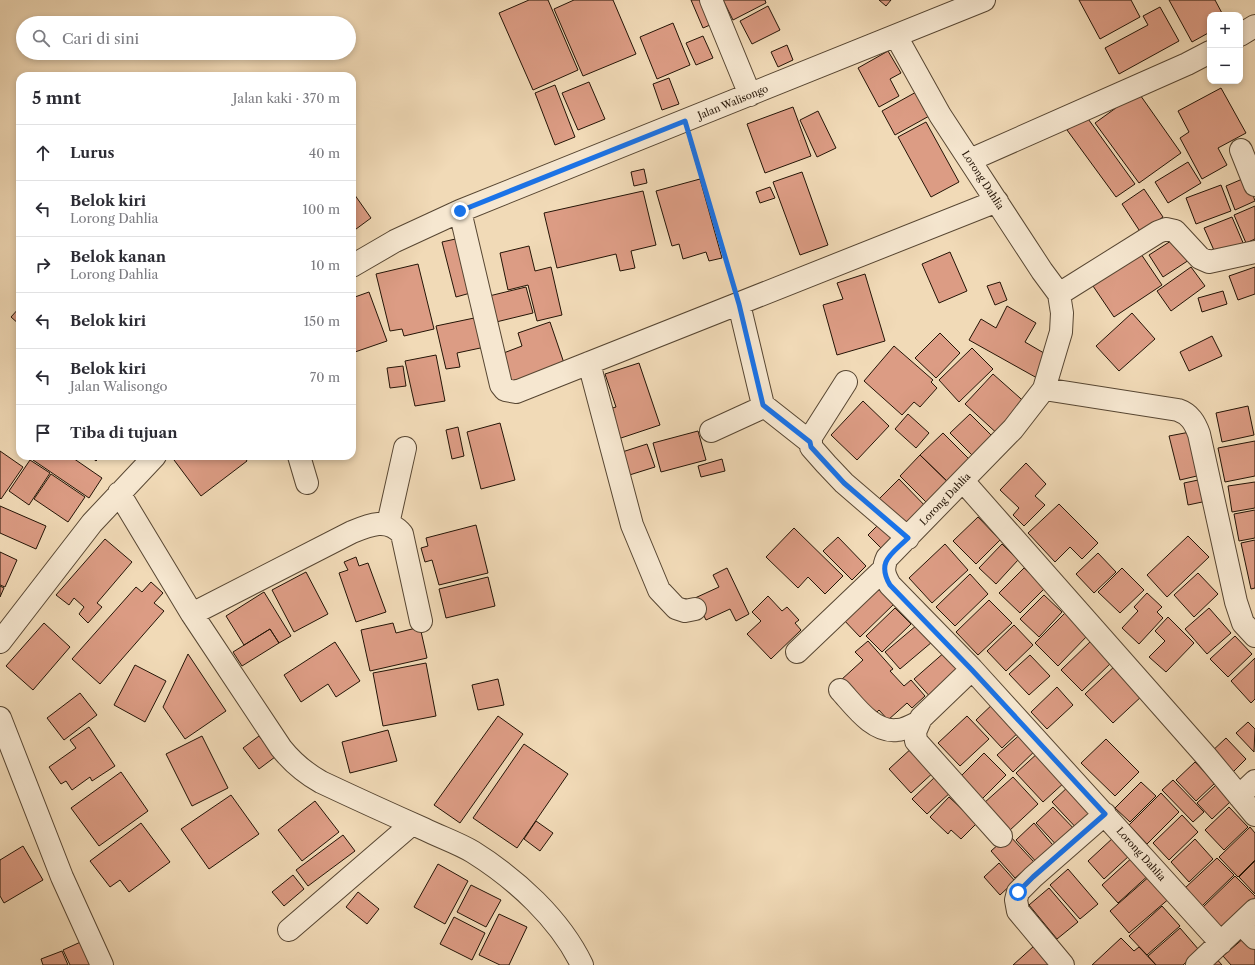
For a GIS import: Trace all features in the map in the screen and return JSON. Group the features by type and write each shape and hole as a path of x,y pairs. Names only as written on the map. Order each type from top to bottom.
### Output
{"street":[{"path":"711,0 750,95"},
{"name":"Jalan Walisongo","path":"356,264 395,241 460,211 984,0"},
{"path":"1243,33 1255,26"},
{"name":"Lorong Dahlia","path":"896,36 940,115 1060,294 1062,313 1061,332 1044,389 1013,429 887,558 883,570 890,585 972,670 1105,814 1221,943"},
{"path":"970,160 1188,64 1207,54"},
{"path":"1241,150 1255,185"},
{"path":"460,211 501,385 505,390 516,392 997,201"},
{"path":"1060,294 1158,232 1166,229 1175,231 1200,258 1209,262 1255,252"},
{"path":"739,304 763,405 810,442"},
{"path":"589,363 632,526 659,590 676,608 685,610 695,609"},
{"path":"846,382 811,437 811,447 844,483 908,538"},
{"path":"1044,389 1178,410 1184,412 1191,419 1199,434 1236,602 1243,623 1255,636"},
{"path":"711,431 759,409 763,405"},
{"path":"388,524 405,448"},
{"path":"0,642 68,552 119,493 151,460"},
{"path":"300,460 307,483"},
{"path":"962,481 1206,756 1255,815"},
{"path":"119,493 192,614 281,748 292,762 321,782 472,851 500,871 530,896 554,922 575,951 582,965"},
{"path":"192,614 365,526 388,524 397,528 402,534 421,621"},
{"path":"797,652 883,570"},
{"path":"840,690 868,720 877,726 896,731 917,723 972,670"},
{"path":"0,718 57,864 102,965"},
{"path":"917,723 915,732 916,741 1001,836"},
{"path":"1239,796 1255,781"},
{"path":"1063,965 1018,911 1016,900 1018,892 1105,814"},
{"path":"289,930 412,824"},
{"path":"1197,965 1221,943 1250,924"}],"path":[{"path":"685,121 739,304"}],"building":[{"path":"529,0 548,0 578,70 533,90 499,13"},
{"path":"574,0 613,0 636,54 583,76 554,9"},
{"path":"691,0 708,0 717,22 703,28"},
{"path":"723,0 765,0 766,3 733,20"},
{"path":"879,0 891,0 886,6"},
{"path":"1079,0 1131,0 1140,17 1100,39"},
{"path":"1169,0 1215,0 1221,12 1207,12 1207,34 1192,42"},
{"path":"768,6 780,30 752,44 740,21"},
{"path":"1160,7 1179,41 1119,74 1105,48 1148,25 1143,16"},
{"path":"673,23 690,65 657,79 640,37"},
{"path":"703,36 713,58 696,65 686,43"},
{"path":"787,45 793,60 778,67 771,52"},
{"path":"888,51 901,73 890,79 899,96 879,107 858,68"},
{"path":"669,78 679,104 662,110 653,84"},
{"path":"589,82 605,119 578,130 562,93"},
{"path":"555,85 575,137 555,145 535,93"},
{"path":"1221,88 1246,133 1218,148 1227,165 1202,179 1180,138 1189,132 1178,111"},
{"path":"918,91 931,115 895,135 882,111"},
{"path":"1138,92 1181,153 1139,183 1095,123"},
{"path":"793,107 811,156 765,173 747,124"},
{"path":"818,111 836,148 817,157 800,120"},
{"path":"1086,116 1135,184 1116,197 1067,130"},
{"path":"926,122 959,182 931,197 898,137"},
{"path":"1188,162 1201,183 1168,203 1155,182"},
{"path":"644,169 647,183 634,186 631,172"},
{"path":"802,172 828,245 800,255 773,182"},
{"path":"1247,177 1255,201 1235,210 1226,186"},
{"path":"700,179 722,258 709,261 706,252 683,259 679,244 672,246 656,191"},
{"path":"1221,185 1231,211 1196,224 1186,198"},
{"path":"770,187 775,198 760,203 756,192"},
{"path":"1144,189 1163,217 1141,233 1122,204"},
{"path":"643,191 656,245 631,251 635,268 620,271 616,254 557,268 544,213"},
{"path":"356,197 371,218 356,229"},
{"path":"1255,206 1255,239 1246,243 1234,215"},
{"path":"1232,217 1244,245 1217,257 1204,228"},
{"path":"460,238 474,292 456,297 442,242"},
{"path":"1174,239 1189,260 1163,277 1149,255"},
{"path":"529,246 535,271 551,267 562,315 537,321 528,285 508,290 500,253"},
{"path":"950,252 967,291 939,303 922,264"},
{"path":"1141,254 1162,285 1114,317 1093,286"},
{"path":"418,264 434,329 404,336 402,329 390,331 376,274"},
{"path":"1191,267 1205,286 1171,311 1157,291"},
{"path":"1255,267 1255,294 1238,300 1229,276"},
{"path":"865,274 885,341 837,355 823,305 843,299 837,283"},
{"path":"1000,282 1007,300 995,305 987,286"},
{"path":"526,287 533,313 492,323 485,297"},
{"path":"1223,291 1227,304 1202,312 1198,298"},
{"path":"369,292 387,341 356,352 356,297"},
{"path":"1007,306 1036,323 1025,342 1049,356 1037,378 969,340 981,319 996,328"},
{"path":"16,311 16,321 11,317"},
{"path":"1132,313 1155,339 1119,371 1096,346"},
{"path":"479,317 485,347 457,353 460,367 446,369 436,326"},
{"path":"550,322 565,366 511,384 501,354 522,346 518,333"},
{"path":"940,333 960,353 936,378 915,358"},
{"path":"1212,336 1222,356 1189,371 1180,352"},
{"path":"894,346 933,380 931,382 937,388 920,407 914,402 902,415 864,381"},
{"path":"972,348 993,369 959,402 939,380"},
{"path":"436,355 445,401 415,406 405,361"},
{"path":"639,363 660,425 615,440 605,410 616,407 605,374"},
{"path":"403,366 406,386 390,388 387,368"},
{"path":"993,374 1029,406 1001,437 965,404"},
{"path":"863,401 889,426 857,460 831,435"},
{"path":"1248,406 1254,435 1222,442 1216,413"},
{"path":"908,414 929,433 916,448 895,429"},
{"path":"970,414 999,443 979,462 950,433"},
{"path":"500,423 515,480 481,489 467,432"},
{"path":"458,427 464,456 452,459 446,430"},
{"path":"698,431 706,460 661,472 653,443"},
{"path":"1190,432 1201,475 1180,480 1169,436"},
{"path":"943,433 975,465 953,487 920,455"},
{"path":"1255,441 1255,476 1225,482 1218,448"},
{"path":"647,444 655,467 623,477 616,454"},
{"path":"0,451 23,467 1,499 0,498"},
{"path":"920,455 953,487 932,508 900,476"},
{"path":"722,459 725,471 701,477 698,466"},
{"path":"30,460 50,473 29,505 9,491"},
{"path":"33,460 76,460 102,478 89,498"},
{"path":"174,460 246,460 247,461 201,496"},
{"path":"1026,463 1046,484 1035,496 1045,505 1024,526 1013,515 1019,508 1000,490"},
{"path":"51,474 85,497 68,522 34,499"},
{"path":"899,479 930,511 909,531 878,500"},
{"path":"1203,479 1207,501 1188,505 1184,483"},
{"path":"1255,482 1255,508 1232,512 1228,486"},
{"path":"1059,504 1098,543 1082,559 1070,547 1055,562 1028,533"},
{"path":"0,506 46,526 36,549 0,533"},
{"path":"1255,510 1255,538 1239,541 1234,514"},
{"path":"978,517 1000,540 976,564 953,541"},
{"path":"879,524 896,541 885,552 868,535"},
{"path":"476,525 488,573 439,585 432,560 425,562 421,548 428,546 426,538"},
{"path":"794,528 843,576 825,594 808,577 798,588 766,557"},
{"path":"1188,536 1209,557 1167,597 1147,575"},
{"path":"838,537 866,566 852,580 823,551"},
{"path":"105,539 132,562 97,603 102,607 88,623 79,614 84,607 74,598 69,605 56,595"},
{"path":"1255,540 1255,588 1251,589 1241,543"},
{"path":"945,544 968,570 932,603 909,578"},
{"path":"1002,544 1018,560 996,584 979,568"},
{"path":"0,552 17,560 5,587 0,585"},
{"path":"1098,553 1116,572 1094,593 1076,574"},
{"path":"356,557 359,566 368,563 386,612 356,622 339,573 348,570 344,562"},
{"path":"727,568 749,614 736,621 730,609 706,620 695,598 719,587 713,575"},
{"path":"1024,568 1045,588 1020,613 999,593"},
{"path":"1122,568 1144,590 1120,613 1098,592"},
{"path":"306,572 328,614 294,632 272,590"},
{"path":"1198,573 1218,594 1194,617 1174,595"},
{"path":"970,574 988,594 955,626 936,607"},
{"path":"488,577 495,606 446,618 439,589"},
{"path":"151,582 163,593 154,603 164,611 100,684 72,659 136,587 142,592"},
{"path":"877,584 895,603 860,637 842,618"},
{"path":"0,586 4,588 0,597"},
{"path":"264,592 291,636 279,643 270,629 244,645 226,616"},
{"path":"1147,593 1162,607 1157,612 1163,618 1139,644 1122,628 1138,611 1134,607"},
{"path":"1044,595 1062,612 1039,637 1020,619"},
{"path":"768,596 782,611 787,607 799,620 795,623 801,630 771,659 747,634 761,621 752,612"},
{"path":"989,600 1012,623 978,655 956,632"},
{"path":"895,608 911,624 882,652 866,636"},
{"path":"1209,608 1231,633 1207,654 1185,629"},
{"path":"1066,612 1089,634 1058,666 1035,643"},
{"path":"1168,617 1194,643 1166,672 1149,657 1165,641 1155,631"},
{"path":"44,623 70,647 33,690 6,666"},
{"path":"393,623 396,633 420,627 427,658 370,671 361,630"},
{"path":"917,625 932,642 900,669 885,652"},
{"path":"1014,625 1033,645 1006,671 987,651"},
{"path":"270,629 279,643 242,666 233,652"},
{"path":"1235,636 1252,654 1228,677 1210,659"},
{"path":"1092,640 1113,661 1082,691 1061,670"},
{"path":"868,641 893,669 890,671 904,686 911,680 925,696 912,708 907,703 888,720 879,710 873,716 841,680 863,660 855,652"},
{"path":"335,642 360,681 336,697 328,684 301,702 284,675"},
{"path":"946,651 965,671 933,700 914,679"},
{"path":"188,654 226,711 185,739 163,707"},
{"path":"1030,655 1050,676 1029,695 1009,674"},
{"path":"1255,658 1255,699 1251,703 1231,681"},
{"path":"426,663 436,716 383,726 373,673"},
{"path":"135,665 166,681 145,722 114,705"},
{"path":"1116,665 1143,695 1113,723 1085,694"},
{"path":"498,679 504,705 478,710 472,685"},
{"path":"1057,687 1073,705 1047,729 1031,712"},
{"path":"80,693 97,715 64,740 47,718"},
{"path":"997,700 1023,728 1002,748 976,720"},
{"path":"498,716 523,734 460,823 434,805"},
{"path":"967,716 989,739 960,766 938,743"},
{"path":"1248,722 1255,729 1254,752 1236,733"},
{"path":"89,727 115,766 92,781 90,777 72,790 66,781 61,784 49,767 76,748 70,740"},
{"path":"388,730 397,761 350,773 342,742"},
{"path":"1024,731 1039,747 1013,772 997,755"},
{"path":"202,736 228,788 192,806 166,754"},
{"path":"259,736 275,757 259,769 243,748"},
{"path":"1226,738 1246,759 1230,775 1209,754"},
{"path":"1106,739 1139,772 1115,796 1081,763"},
{"path":"524,744 568,774 517,848 473,818"},
{"path":"914,746 936,770 911,793 889,769"},
{"path":"1039,752 1066,781 1043,802 1016,773"},
{"path":"984,753 1006,775 981,800 959,778"},
{"path":"1195,762 1215,783 1196,801 1176,780"},
{"path":"121,772 148,811 99,846 71,808"},
{"path":"937,775 952,791 927,814 912,799"},
{"path":"1013,777 1038,804 1009,831 984,803"},
{"path":"1173,780 1204,812 1193,822 1162,790"},
{"path":"1141,782 1156,796 1130,822 1115,808"},
{"path":"1071,784 1100,815 1081,833 1052,802"},
{"path":"1216,785 1231,801 1212,819 1197,803"},
{"path":"1161,793 1179,812 1147,844 1129,825"},
{"path":"231,795 259,834 209,869 181,829"},
{"path":"949,797 964,811 967,808 980,820 961,839 951,830 948,834 930,817"},
{"path":"315,801 339,832 302,861 278,830"},
{"path":"1053,807 1079,834 1061,850 1036,823"},
{"path":"1229,807 1248,827 1224,850 1205,830"},
{"path":"1182,815 1198,832 1169,860 1153,843"},
{"path":"536,821 553,833 540,851 524,839"},
{"path":"141,823 170,862 129,892 120,880 110,887 90,861"},
{"path":"1034,823 1058,851 1041,867 1016,840"},
{"path":"1250,827 1255,833 1255,860 1238,877 1219,857"},
{"path":"343,835 355,851 308,886 296,870"},
{"path":"1009,835 1034,862 1015,878 991,851"},
{"path":"1114,837 1130,855 1104,879 1088,861"},
{"path":"1195,839 1213,859 1189,882 1171,862"},
{"path":"23,846 43,880 4,903 0,896 0,860"},
{"path":"1135,855 1151,873 1118,903 1102,885"},
{"path":"1217,858 1234,875 1202,906 1185,888"},
{"path":"1255,861 1255,894 1239,877"},
{"path":"999,863 1015,881 1000,895 984,877"},
{"path":"438,864 468,881 445,924 414,907"},
{"path":"1068,869 1098,904 1080,919 1050,885"},
{"path":"293,875 304,889 284,906 272,892"},
{"path":"1151,875 1171,897 1129,933 1110,911"},
{"path":"1235,876 1255,896 1255,901 1224,932 1202,908"},
{"path":"471,885 501,900 486,927 457,912"},
{"path":"1049,888 1078,922 1057,939 1029,905"},
{"path":"358,892 379,909 367,924 346,907"},
{"path":"1162,906 1180,926 1147,955 1129,936"},
{"path":"499,914 527,927 509,965 500,965 479,955"},
{"path":"454,917 485,933 472,960 440,944"},
{"path":"1180,928 1199,950 1183,965 1156,965 1148,956"},
{"path":"1245,937 1255,949 1255,965 1231,965 1223,956"},
{"path":"1121,938 1134,951 1139,947 1156,965 1092,965"},
{"path":"85,940 96,965 70,965 63,950"},
{"path":"1034,946 1050,965 1013,965"},
{"path":"62,951 68,965 43,965 41,959"},
{"path":"1214,956 1222,965 1204,965"}],"route":[{"path":"460,211 685,121 739,304 763,405 810,442 811,447 844,483 908,538 887,558 884,564 883,570 890,585 972,670 1105,814 1018,892"}]}
